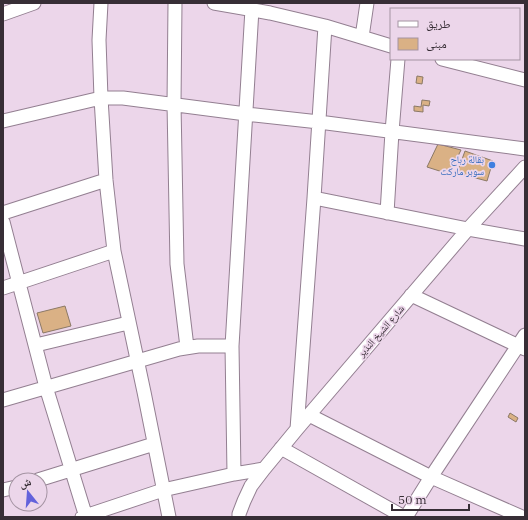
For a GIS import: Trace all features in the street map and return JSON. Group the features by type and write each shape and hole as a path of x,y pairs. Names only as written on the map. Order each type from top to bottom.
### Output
{"street":[{"path":"3,14 34,3"},
{"path":"101,3 101,98 106,180 114,251 169,517"},
{"path":"175,3 174,104 177,264 186,347"},
{"path":"214,3 252,9 325,26 390,46"},
{"path":"362,37 367,3"},
{"path":"234,474 232,346 252,9"},
{"path":"297,429 325,26"},
{"path":"387,213 398,60"},
{"path":"446,60 525,80"},
{"path":"3,120 101,98 122,98 525,149"},
{"name":"شارع الشيخ النذير","path":"241,516 244,501 251,486 281,448 468,229 525,167"},
{"path":"3,213 106,180"},
{"path":"314,198 525,239"},
{"path":"3,222 20,282 46,387 85,517 163,490 234,474 264,469"},
{"path":"3,288 114,251"},
{"path":"412,296 521,348"},
{"path":"36,346 128,323"},
{"path":"281,448 405,517 431,477 521,348 525,335"},
{"path":"3,400 186,347 232,346"},
{"path":"309,415 431,477 522,517"},
{"path":"48,477 154,444"}],"building":[{"path":"417,76 423,77 422,84 416,83"},
{"path":"422,100 430,101 429,106 423,105 423,112 414,111 414,106 421,107"},
{"path":"438,144 461,150 449,174 427,167"},
{"path":"465,151 493,161 487,181 457,173"},
{"path":"65,306 71,326 43,333 37,313"},
{"path":"510,413 518,418 516,422 508,417"}],"place":[{"name":"بقالة رباح سوبر ماركت","path":"492,165"}]}
